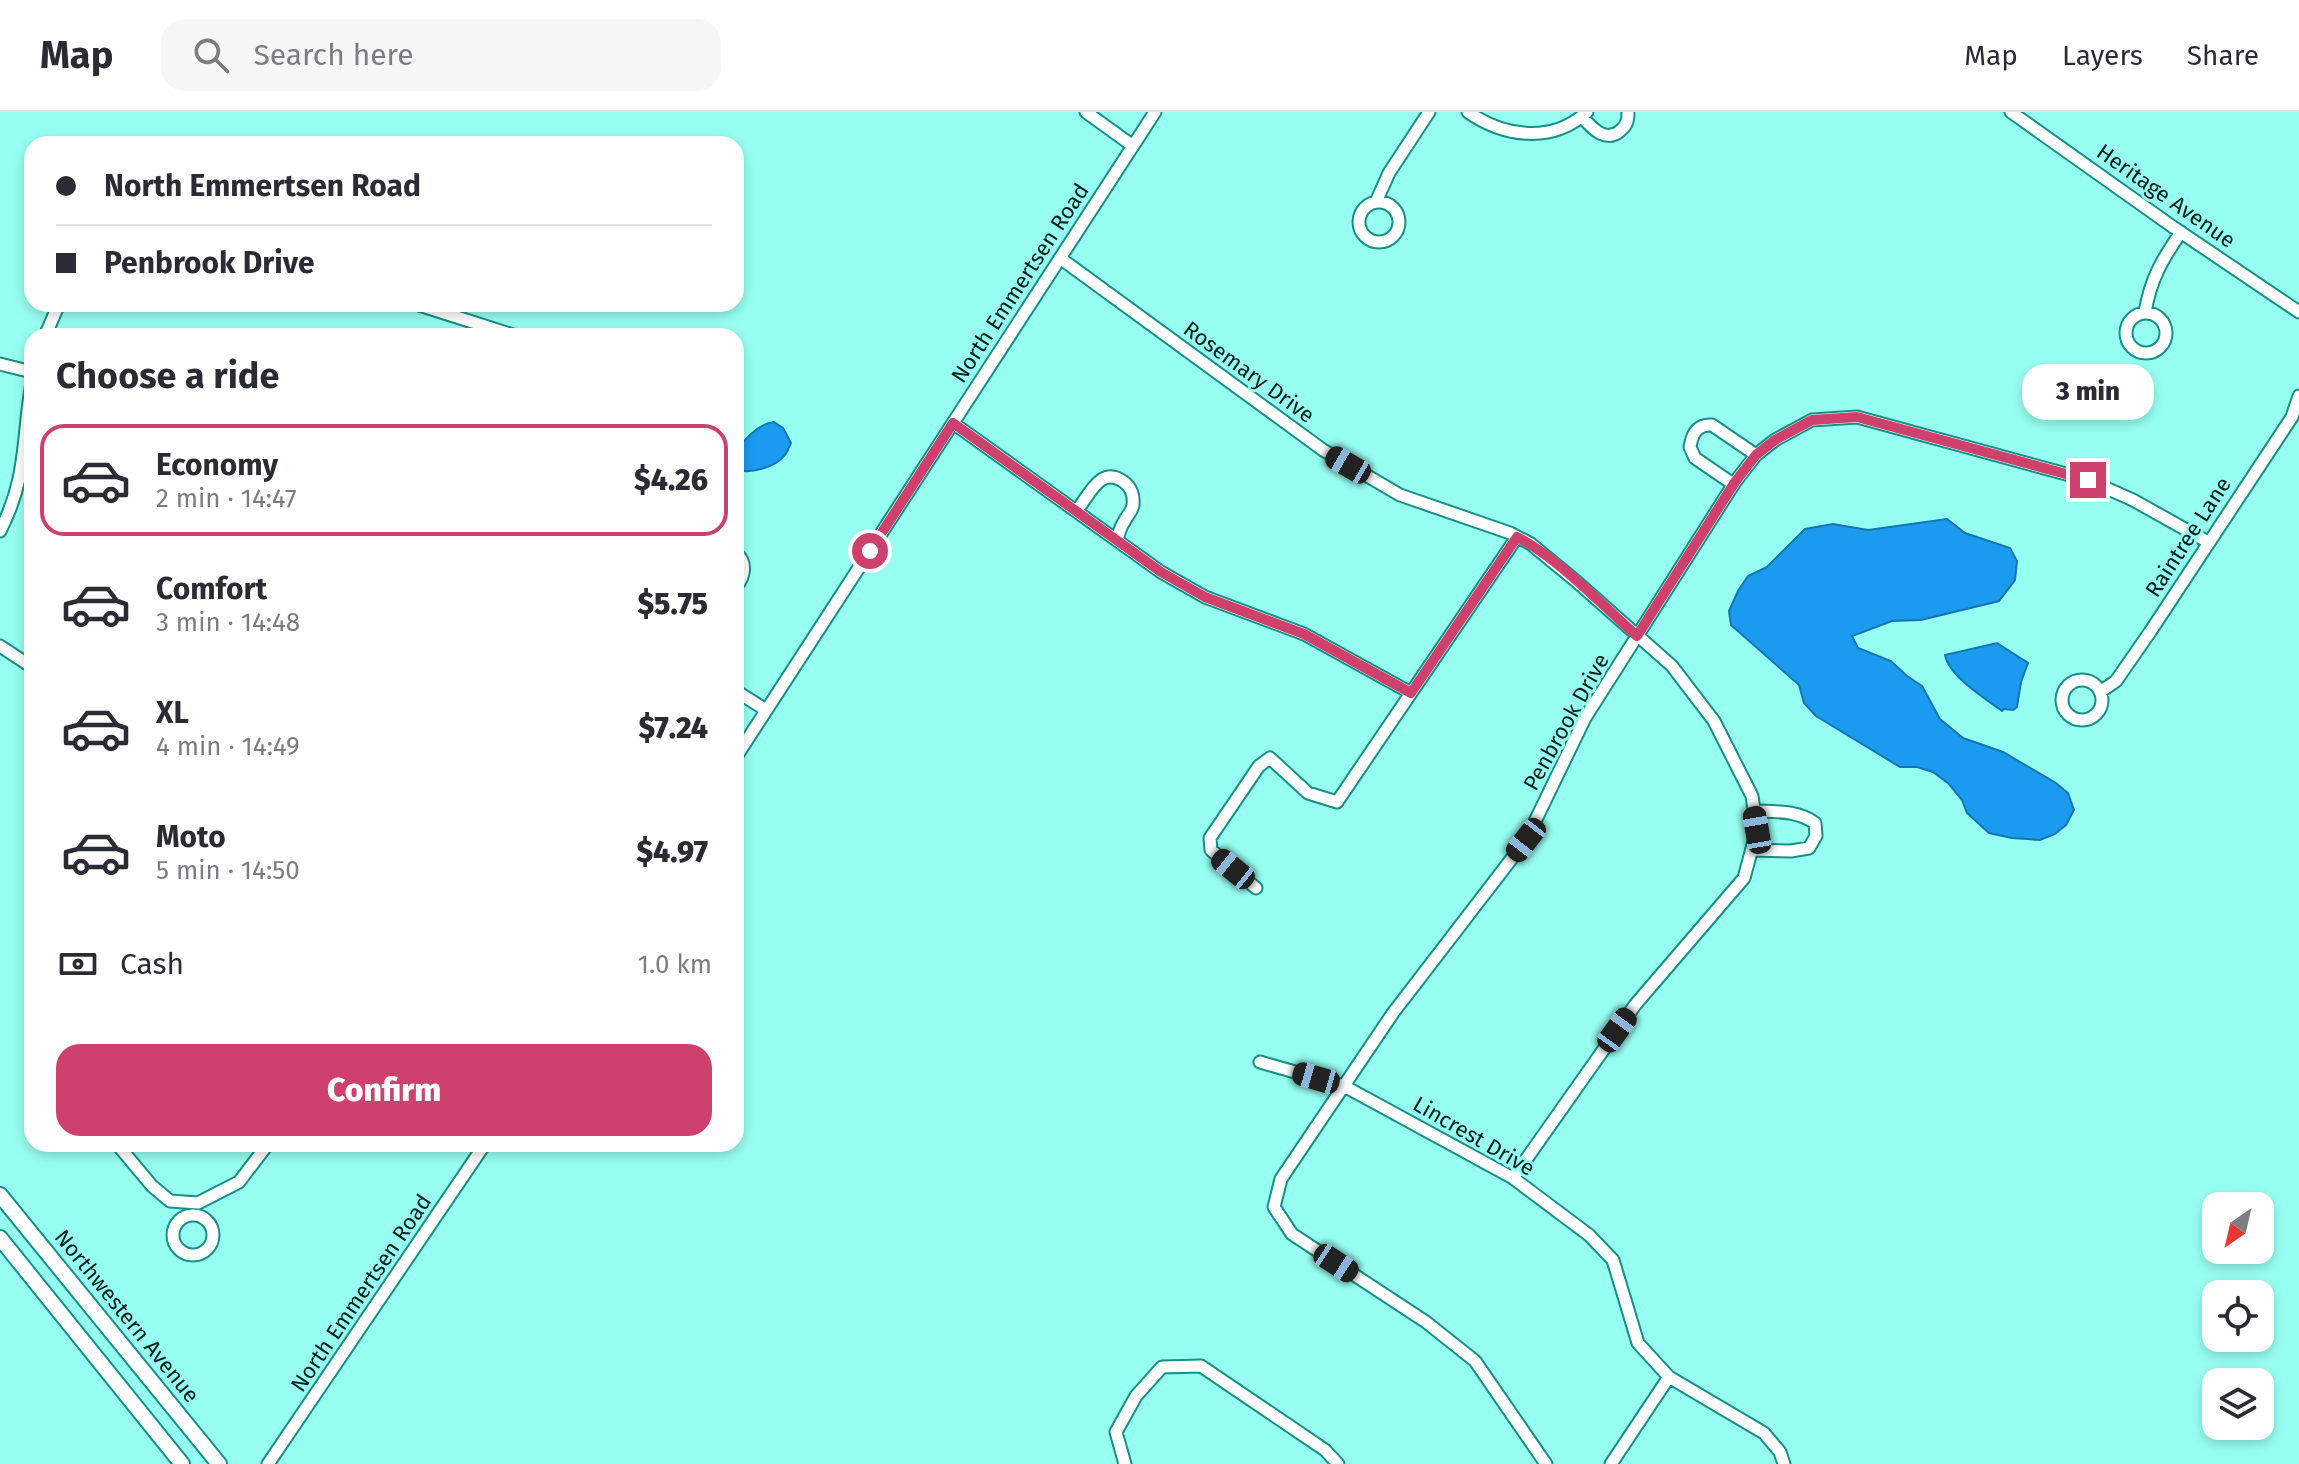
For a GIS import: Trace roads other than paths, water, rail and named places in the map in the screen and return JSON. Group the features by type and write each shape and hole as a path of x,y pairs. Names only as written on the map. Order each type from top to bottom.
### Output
{"main road":[{"name":"Northwestern Avenue","path":"0,1195 219,1464"},
{"path":"0,1238 182,1464"}],"street":[{"path":"1086,112 1133,146"},
{"name":"North Emmertsen Road","path":"744,744 1155,112"},
{"path":"1376,202 1389,173 1429,112"},
{"path":"1468,112 1503,131 1531,134 1555,129 1584,114 1600,134 1607,136 1624,128 1628,112"},
{"name":"Heritage Avenue","path":"2011,112 2299,312"},
{"path":"2145,312 2154,276 2181,232"},
{"name":"Rosemary Drive","path":"1060,258 1323,450 1400,495 1531,544 1672,666 1714,721 1752,796 1757,830 1744,878 1635,1005 1513,1178"},
{"path":"450,312 494,328"},
{"path":"0,364 24,370"},
{"name":"Raintree Lane","path":"2100,692 2116,681 2292,417 2299,396"},
{"name":"Penbrook Drive","path":"1546,1464 1475,1361 1426,1322 1292,1234 1274,1207 1281,1179 1393,1013 1526,840 1585,718 1733,484 1756,455 1775,440 1812,420 1857,417 2088,480 2133,500 2208,542"},
{"path":"953,423 1161,572 1205,597 1304,634 1411,693"},
{"path":"1733,484 1695,458 1690,447 1694,432 1700,426 1712,425 1756,455"},
{"path":"0,531 14,502 24,452"},
{"path":"1076,511 1101,478 1112,476 1125,483 1133,495 1133,509 1123,522 1117,540"},
{"path":"1256,888 1211,850 1210,838 1259,766 1270,758 1308,793 1337,802 1517,537"},
{"path":"0,646 24,662"},
{"path":"744,696 766,710"},
{"path":"1752,850 1809,848 1816,836 1815,823 1804,815 1754,811"},
{"name":"Lincrest Drive","path":"1260,1062 1344,1086 1513,1178 1589,1235 1613,1260 1638,1343 1669,1377 1764,1433 1780,1452 1784,1464"},
{"path":"124,1152 152,1186 170,1201 193,1209 198,1203 239,1182 262,1152"},
{"name":"North Emmertsen Road","path":"268,1464 480,1152"},
{"path":"1125,1464 1116,1432 1136,1396 1162,1367 1201,1366 1325,1450 1338,1464"},
{"path":"1611,1464 1669,1377"}],"water":[{"path":"774,422 783,428 791,443 785,455 762,469 744,471 744,442 768,423"},
{"path":"1947,519 1965,533 2010,548 2017,561 2015,580 1999,601 1921,620 1892,621 1852,636 1858,648 1891,661 1922,686 1940,719 1963,738 2003,752 2068,793 2074,810 2066,825 2040,840 1989,833 1967,813 1962,800 1949,784 1933,772 1917,767 1900,767 1816,716 1804,703 1799,685 1731,625 1729,611 1748,576 1767,567 1805,529 1833,524 1868,530"},
{"path":"1997,643 2028,663 2017,707 2013,710 2002,711 1968,686 1953,671 1945,655"}]}
